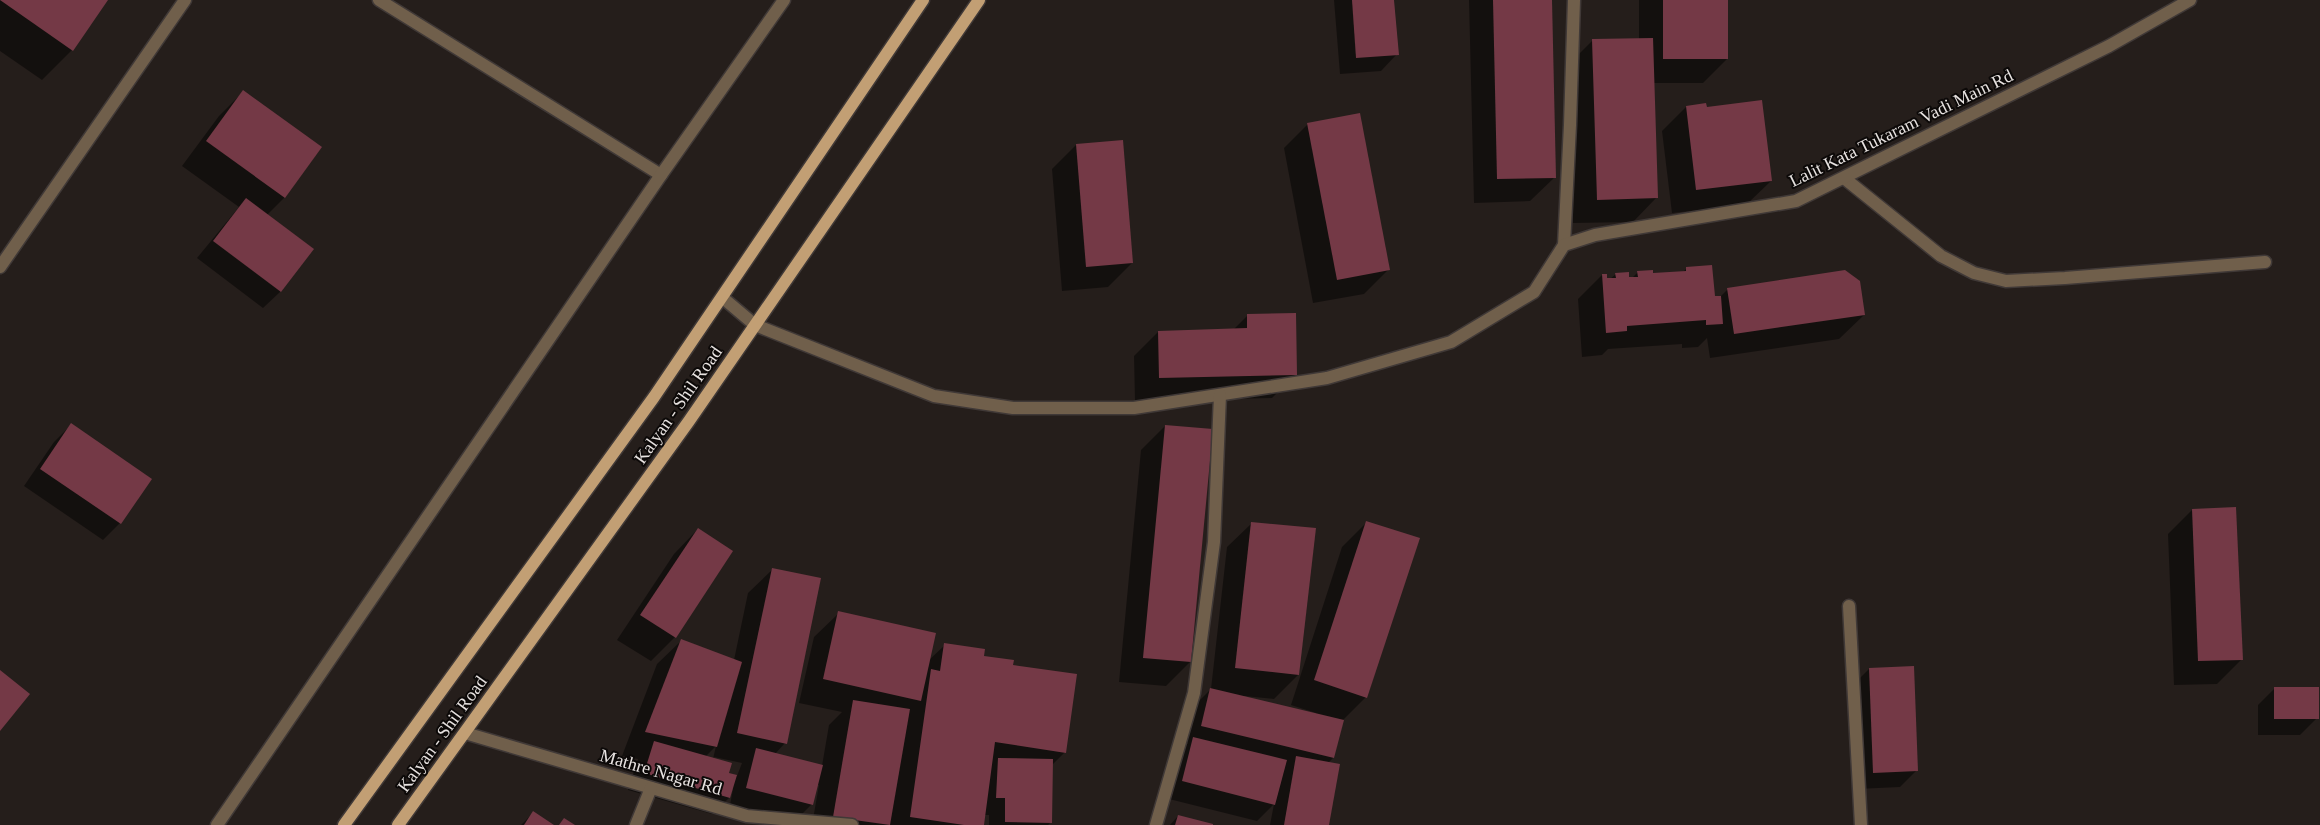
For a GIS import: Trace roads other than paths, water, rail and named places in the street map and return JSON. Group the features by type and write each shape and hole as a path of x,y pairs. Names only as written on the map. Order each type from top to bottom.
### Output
{"main road":[{"name":"Kalyan - Shil Road","path":"344,825 654,397 723,298 923,0"},
{"name":"Kalyan - Shil Road","path":"398,825 689,421 979,0"}],"street":[{"path":"0,267 185,0"},
{"path":"379,0 661,175"},
{"path":"217,825 661,175 784,0"},
{"path":"723,298 754,326 934,396 1013,408 1134,408 1327,378 1451,342 1534,292 1564,245 1574,0"},
{"name":"Lalit Kata Tukaram Vadi Main Rd","path":"1564,245 1595,235 1796,201 2109,46 2190,0"},
{"path":"1844,178 1941,256 1974,273 2006,281 2264,262"},
{"path":"1156,825 1194,693 1214,542 1220,395"},
{"path":"1849,606 1861,825"},
{"name":"Mathre Nagar Rd","path":"465,733 747,816 852,825"},
{"path":"636,825 651,788"}]}
